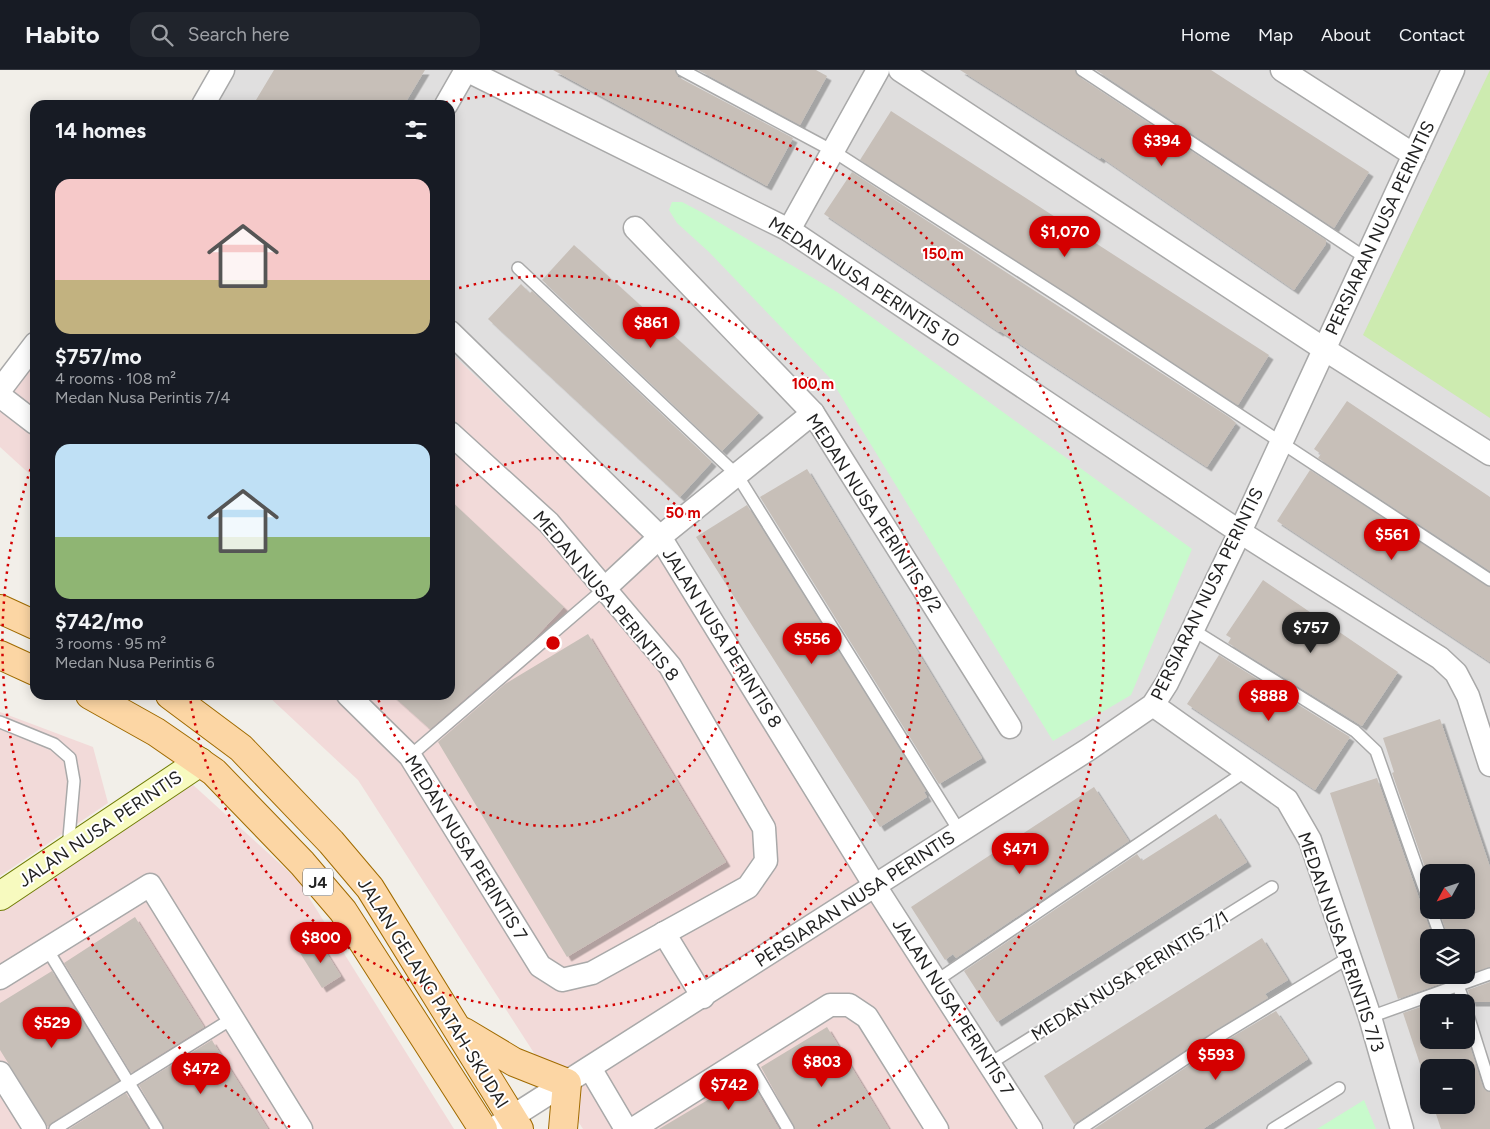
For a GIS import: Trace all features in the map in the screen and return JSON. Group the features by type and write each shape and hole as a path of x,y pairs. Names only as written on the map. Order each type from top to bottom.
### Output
{"main road":[{"path":"0,610 30,623"},
{"path":"0,655 30,669"},
{"name":"JALAN GELANG PATAH-SKUDAI","path":"99,700 156,732 214,772 295,856 343,911 483,1129"},
{"name":"JALAN GELANG PATAH-SKUDAI","path":"177,700 241,748 331,842 370,888 459,1029 508,1125"},
{"path":"459,1029 514,1062 567,1083 563,1129"}],"street":[{"path":"206,100 223,70"},
{"path":"449,100 466,70"},
{"name":"MEDAN NUSA PERINTIS 10","path":"466,70 789,230 1240,532 1440,658 1456,673 1468,696 1490,766"},
{"path":"789,230 878,70"},
{"path":"900,70 1324,349 1490,454"},
{"path":"1282,70 1414,155"},
{"name":"PERSIARAN NUSA PERINTIS","path":"508,1125 590,1068 1139,717 1153,705 1167,683 1240,532 1453,70"},
{"name":"MEDAN NUSA PERINTIS 8/2","path":"635,228 813,414 1010,727"},
{"name":"JALAN NUSA PERINTIS 8","path":"455,337 660,537 875,886"},
{"path":"0,390 30,351"},
{"path":"0,396 30,419"},
{"path":"604,589 660,537 813,414"},
{"name":"MEDAN NUSA PERINTIS 8","path":"455,437 549,523 670,666 764,828 766,861 748,887 664,933"},
{"name":"MEDAN NUSA PERINTIS 7","path":"353,700 410,756 540,966 562,980 592,973 664,933"},
{"name":"MEDAN NUSA PERINTIS 7/3","path":"1153,705 1287,800 1310,840 1348,958 1370,1017 1402,1129"},
{"name":"JALAN NUSA PERINTIS","path":"0,896 200,762"},
{"path":"0,978 150,885 302,1129"},
{"name":"JALAN NUSA PERINTIS 7","path":"875,886 1031,1129"},
{"path":"664,933 702,996"},
{"path":"633,1129 830,1005 849,1005 867,1017 937,1129"},
{"path":"590,1068 626,1129"},
{"path":"0,1073 35,1129"}],"lane":[{"path":"682,70 833,151 1068,302 1490,580"},
{"path":"1082,70 1366,258"},
{"path":"518,268 737,475 960,832"},
{"path":"410,756 604,589"},
{"path":"1193,630 1355,731 1376,751 1420,876"},
{"path":"0,722 54,744 70,758 74,781 68,850"},
{"path":"936,981 1246,771"},
{"name":"MEDAN NUSA PERINTIS 7/1","path":"989,1064 1272,887"},
{"path":"47,950 157,1129"},
{"path":"1080,1129 1218,1038 1348,958"},
{"path":"1475,977 1490,974"},
{"path":"1370,1017 1447,984"},
{"path":"55,1129 233,1018"},
{"path":"1475,1038 1490,1085"},
{"path":"747,1059 788,1129"},
{"path":"1273,1129 1339,1088"}],"shaded area":[{"path":"221,70 1490,70 1490,1129 1016,1129 652,544 455,357 455,100 204,100"},
{"path":"30,353 30,474 0,447 0,392"},
{"path":"455,357 652,544 1016,1129 583,1129 358,780 272,700 455,700"},
{"path":"0,712 93,747 108,803 0,876"},
{"path":"181,774 298,880 454,1129 0,1129 0,896"}],"green space":[{"path":"1490,70 1490,418 1363,335"},
{"path":"672,202 682,202 703,213 837,292 1192,549 1131,695 1053,741 830,378 709,252 677,223 669,210"},
{"path":"1364,1100 1376,1129 1317,1129"}],"building":[{"path":"274,70 425,70 407,100 256,100"},
{"path":"553,70 675,70 678,77 793,138 767,186"},
{"path":"698,70 816,70 827,76 800,125"},
{"path":"960,70 1075,70 1078,76 1326,240 1326,244 1294,290 1101,157 1100,159"},
{"path":"1096,70 1211,70 1369,172 1334,228"},
{"path":"891,111 1269,355 1238,405 860,160"},
{"path":"852,172 1229,417 1236,423 1207,467 999,332 824,214"},
{"path":"574,245 759,413 722,451 542,280"},
{"path":"521,284 530,293 532,291 712,462 680,497 488,319"},
{"path":"1347,401 1490,497 1490,571 1318,458 1321,454 1314,449"},
{"path":"807,469 982,758 939,784 760,497"},
{"path":"1310,470 1490,587 1490,662 1277,521"},
{"path":"455,505 564,607 533,640 430,729 398,700 455,700"},
{"path":"747,505 926,791 924,792 927,797 880,827 696,537"},
{"path":"1263,580 1398,672 1362,726 1228,643 1231,638 1226,635"},
{"path":"588,634 726,862 567,957 438,742 505,684"},
{"path":"1219,655 1350,737 1315,790 1187,704"},
{"path":"1440,719 1490,867 1490,967 1475,972 1475,929 1445,929 1442,919 1475,919 1475,864 1424,864 1392,773 1394,772 1383,738"},
{"path":"1377,778 1420,901 1420,919 1426,919 1430,929 1420,929 1420,984 1440,984 1398,999 1330,793"},
{"path":"1094,787 1129,841 956,958 953,954 945,960 911,907"},
{"path":"1216,814 1247,862 997,1022 964,971 1137,854 1142,861"},
{"path":"135,917 204,1027 131,1073 64,963"},
{"path":"1262,938 1288,980 1265,994 1268,998 1214,1031 1074,1124 1044,1076"},
{"path":"319,941 341,976 322,988 300,953"},
{"path":"52,971 119,1081 51,1123 48,1127 0,1050 0,1003"},
{"path":"1490,982 1490,1002 1475,1002 1475,994 1469,994 1468,990"},
{"path":"1420,1007 1420,1049 1471,1049 1474,1059 1420,1059 1420,1064 1403,1013"},
{"path":"1276,1011 1308,1059 1203,1129 1094,1129 1222,1043"},
{"path":"827,1027 889,1129 795,1129 761,1067"},
{"path":"212,1040 268,1129 164,1129 139,1085"},
{"path":"1475,1062 1483,1087 1490,1092 1490,1129 1441,1129 1436,1114 1475,1114"},
{"path":"748,1076 779,1129 659,1129"},
{"path":"126,1093 148,1129 69,1129"}]}
